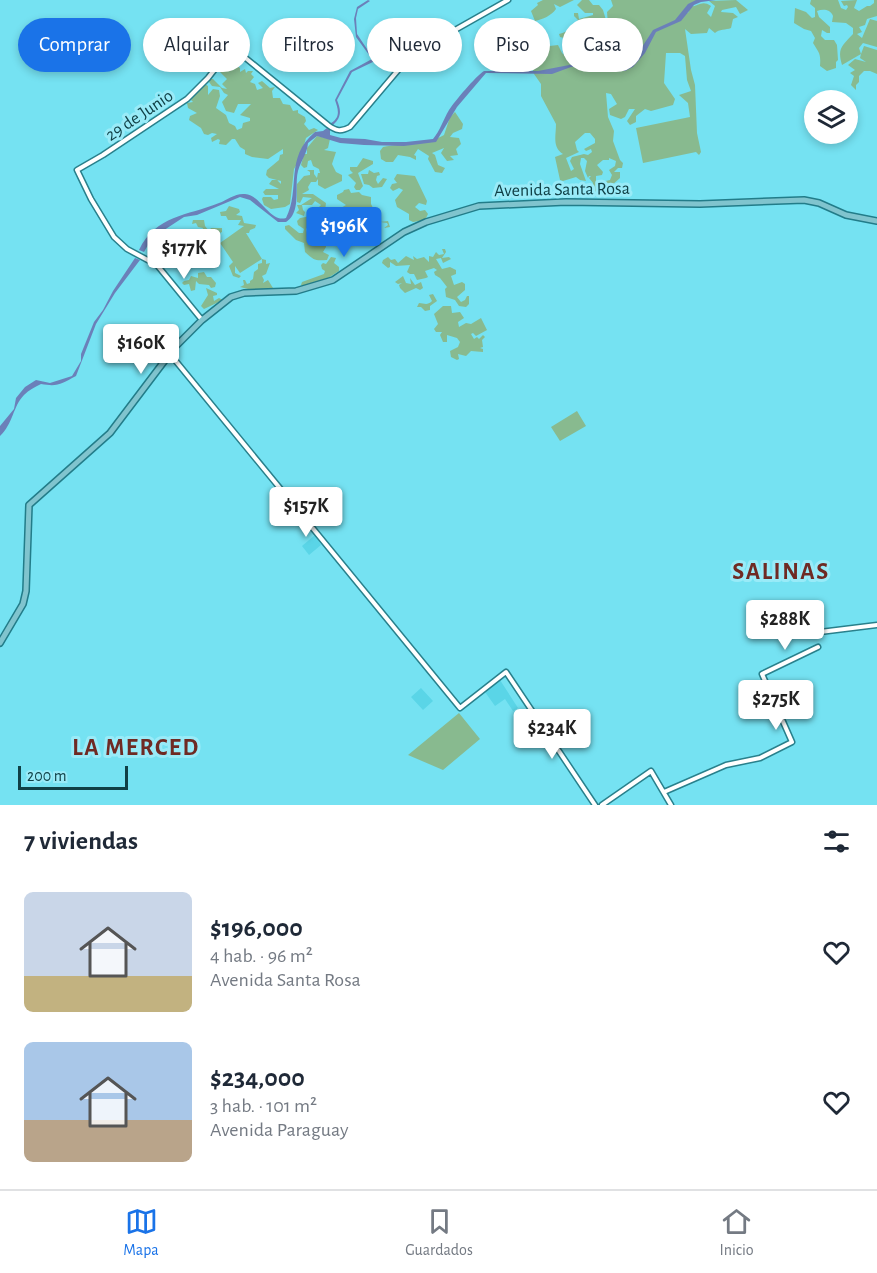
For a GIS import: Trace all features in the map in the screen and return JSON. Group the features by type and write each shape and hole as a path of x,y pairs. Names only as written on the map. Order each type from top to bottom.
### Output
{"main road":[{"name":"Avenida Santa Rosa","path":"0,643 23,604 26,591 29,506 49,485 90,453 110,433 170,353 202,320 225,301 237,295 296,291 333,280 404,232 426,222 479,206 566,202 700,204 804,200 819,203 846,215 877,221"}],"street":[{"name":"29 de Junio","path":"202,320 157,265 131,251 114,237 91,200 77,170 187,99 208,78 232,47 334,130 345,130 405,62 439,39 508,0"},
{"path":"170,353 460,708 506,672 596,805"},
{"path":"812,633 877,625"},
{"path":"664,792 726,765 760,758 792,742 762,674 818,647"},
{"path":"602,805 651,771 671,805"}],"shaded area":[{"path":"696,0 716,0 694,5 681,21 656,32 643,55 643,46 653,30 675,20 688,4"},
{"path":"370,1 358,9 356,18 357,34 367,52 356,37 354,18 357,7"},
{"path":"367,62 367,65 355,71 355,68"},
{"path":"562,66 562,70 552,74 486,73 457,107 436,142 404,146 364,145 340,143 317,136 308,143 299,167 296,205 291,218 286,222 278,222 250,200 240,197 197,215 184,217 152,238 144,252 139,250 146,238 163,223 238,195 251,196 270,213 286,218 292,196 296,163 305,142 315,132 327,128 330,130 330,135 341,138 382,142 433,139 452,106 483,72 550,72 550,69"},
{"path":"349,72 352,72 337,100 340,113 333,125 331,123 338,113 335,100"},
{"path":"135,258 140,260 115,293 96,324 76,376 59,384 41,384 24,395 17,404 8,426 0,436 0,426 14,409 16,398 25,387 36,380 50,383 72,376 81,361 81,354 94,322"},
{"path":"315,535 321,545 309,555 302,546"},
{"path":"500,680 518,708 513,711 505,699 495,706 485,692"},
{"path":"421,688 433,701 423,710 411,697"}],"green space":[{"path":"543,0 574,0 560,7 554,4 556,9 544,18 534,18 531,11 538,5 537,3"},
{"path":"582,0 589,0 593,5 599,5 605,18 582,18 593,15 593,13 585,13 577,5"},
{"path":"611,0 698,0 686,7 685,13 688,13 690,7 705,3 711,6 707,13 711,17 715,6 709,1 736,0 748,10 740,14 736,7 722,10 721,12 733,13 738,17 733,19 731,28 715,33 709,28 707,33 691,34 685,29 695,85 697,133 701,152 699,155 696,152 643,163 636,128 690,117 688,103 679,95 691,91 687,80 685,56 680,53 666,53 664,83 675,99 673,105 651,111 645,109 636,116 636,122 630,125 627,121 635,109 629,109 625,117 621,119 610,115 609,109 617,104 611,94 606,93 608,117 614,131 613,141 623,163 622,168 614,172 620,172 620,178 611,186 606,181 610,180 612,175 609,170 615,166 616,161 609,158 597,165 603,172 602,175 596,176 601,189 598,194 592,194 593,183 589,178 591,176 588,178 585,171 587,161 584,158 581,158 580,164 586,181 576,177 560,180 555,157 563,154 556,145 556,124 541,96 541,84 534,72 550,72 550,46 558,45 562,53 562,72 643,72 643,18 607,18 607,12 613,6","holes":["585,133 590,133 595,143 584,149 586,151 591,149 592,152 588,155 572,157 570,161 574,169 571,171 566,158 579,152 575,142"]},
{"path":"811,0 838,0 841,8 846,10 847,5 844,6 841,1 857,0 854,8 859,11 877,0 877,16 867,19 865,25 859,27 862,32 857,34 862,38 870,19 877,21 877,47 863,43 859,48 861,54 842,65 840,51 853,34 853,28 846,23 832,22 833,16 828,11 817,11 819,17 830,27 830,33 822,30 821,36 825,40 834,40 837,45 836,68 827,71 820,66 820,56 813,43 815,38 811,31 794,23 795,8 806,12 812,18 815,17 815,8 810,4"},
{"path":"864,46 877,50 877,74 864,71 859,76 856,90 851,85 854,76 850,73 855,70 848,65 855,59 866,62 860,58"},
{"path":"253,71 251,74 254,77 250,82 255,84 257,90 263,88 258,83 262,81 270,88 275,87 272,91 273,98 280,98 283,104 290,105 293,111 298,110 298,113 305,117 304,124 309,130 314,128 318,130 306,138 300,159 294,169 290,204 285,207 271,209 264,205 262,199 271,197 274,200 278,199 278,195 265,195 263,192 266,189 279,189 269,184 272,180 277,180 266,175 267,170 283,154 283,149 268,159 252,157 245,154 245,150 235,139 226,145 219,144 218,139 212,142 211,138 217,134 204,134 201,128 189,120 190,116 197,113 188,108 187,103 193,102 191,100 195,92 205,84 208,86 208,95 213,89 219,90 220,96 216,108 226,115 229,123 237,130 242,128 243,123 250,121 250,118 240,115 251,104 238,104 234,113 226,111 222,102 228,95 220,87 212,86 209,82 213,79 222,88 227,89 222,84 227,79 220,72"},
{"path":"455,112 463,124 462,129 450,137 459,138 461,144 456,149 458,155 450,156 454,160 447,161 441,153 444,148 432,153 438,165 445,168 442,173 435,172 428,159 429,156 418,149 414,155 416,160 398,155 393,162 381,159 380,151 383,147 421,143 444,135 450,117"},
{"path":"317,136 330,139 328,148 324,150 336,152 332,164 336,172 342,175 342,181 325,189 318,185 318,179 316,182 311,182 309,190 302,194 313,194 326,203 325,211 329,212 331,217 325,223 325,235 318,233 316,225 326,215 318,212 321,205 315,201 312,205 302,205 304,216 296,213 299,210 297,205 312,198 303,197 300,203 297,202 297,184 304,176 310,175 307,170 314,170 317,178 320,173 311,160 308,161 307,167 304,168 301,165 304,154 307,154 307,148"},
{"path":"363,158 373,161 373,164 358,173 363,186 360,190 356,190 354,187 356,183 348,175 353,173 350,167 357,167"},
{"path":"369,170 374,173 379,172 380,175 376,180 378,184 383,178 387,179 382,187 373,188 364,184 361,174 368,174"},
{"path":"397,174 415,176 427,201 426,205 419,203 415,207 420,211 425,210 428,214 425,220 413,222 409,220 409,214 397,207 395,200 403,190 399,188 393,191 390,188 392,184 397,183 394,179"},
{"path":"349,189 351,193 359,192 371,197 371,204 380,222 388,221 390,227 384,228 388,225 387,223 381,222 377,226 381,239 366,243 369,236 368,231 374,228 366,228 362,234 355,233 354,228 362,227 361,225 355,224 347,228 343,226 345,220 339,209 346,205 337,199 337,195"},
{"path":"229,206 239,209 240,212 236,215 242,216 244,223 256,225 249,233 246,233 262,259 240,273 235,266 235,273 241,276 239,278 233,276 229,266 233,262 220,243 244,226 238,225 241,220 228,220 226,216 221,216 220,212 226,211"},
{"path":"311,213 315,214 318,220 306,229 307,233 313,232 316,239 310,244 316,244 319,236 325,240 326,247 323,252 329,255 327,260 312,258 305,252 304,243 296,240 285,229 285,226 289,225 299,233 303,233 304,229 298,225 297,221"},
{"path":"193,220 204,220 209,231 211,228 222,228 222,232 212,237 213,246 209,247 206,242 201,241 200,239 205,237 202,234 203,228 198,227 196,223 192,224"},
{"path":"169,229 177,239 186,233 192,234 197,240 196,244 190,242 187,235 179,241 179,246 175,249 172,242 167,239 158,245 158,235"},
{"path":"178,249 185,250 189,254 186,256 180,253 164,265 157,259 162,256 166,259"},
{"path":"442,249 446,252 442,258 451,259 443,263 441,258 436,259 442,269 450,267 456,270 456,274 451,276 454,285 462,282 465,284 465,290 457,297 461,302 469,296 469,304 466,307 459,306 455,300 446,297 447,287 435,275 434,272 437,270 434,268 425,271 428,277 417,280 414,274 407,272 410,265 396,266 390,262 388,268 382,263 388,257 391,260 395,259 398,263 406,256 414,260 413,256 417,259 424,257 429,262 429,256 433,257 436,252 439,255 444,254"},
{"path":"331,257 336,258 334,263 339,267 339,271 328,278 303,287 301,285 302,282 324,274 325,271 321,265 326,264"},
{"path":"262,259 266,260 266,264 270,263 266,274 262,276 263,283 268,280 273,288 256,291 240,287 244,285 243,280 247,284 250,283"},
{"path":"204,272 216,283 215,287 211,288 209,285 199,284 196,281 195,290 191,291 189,284 182,283 189,280 191,276 198,278 198,273"},
{"path":"403,276 406,283 411,284 410,278 415,285 421,282 423,288 420,290 416,288 405,293 399,285 402,283 395,282"},
{"path":"206,288 217,293 213,296 214,301 219,298 223,300 204,309 201,306 208,295"},
{"path":"433,294 437,301 430,306 430,310 425,311 417,307 419,303 430,303 432,301 429,295"},
{"path":"443,306 451,306 452,313 460,312 464,318 458,322 459,327 481,318 487,330 476,336 471,334 474,339 477,337 479,339 483,335 485,337 482,340 483,347 480,348 483,352 471,351 466,356 458,354 459,359 457,360 451,357 450,351 458,347 460,342 457,338 447,335 447,342 443,342 440,335 442,332 436,332 434,329 438,324 434,314"},
{"path":"577,411 586,426 560,441 551,427"},
{"path":"459,713 480,739 443,770 408,755"}],"district":[{"name":"SALINAS","path":"781,571"},
{"name":"LA MERCED","path":"136,747"}]}
